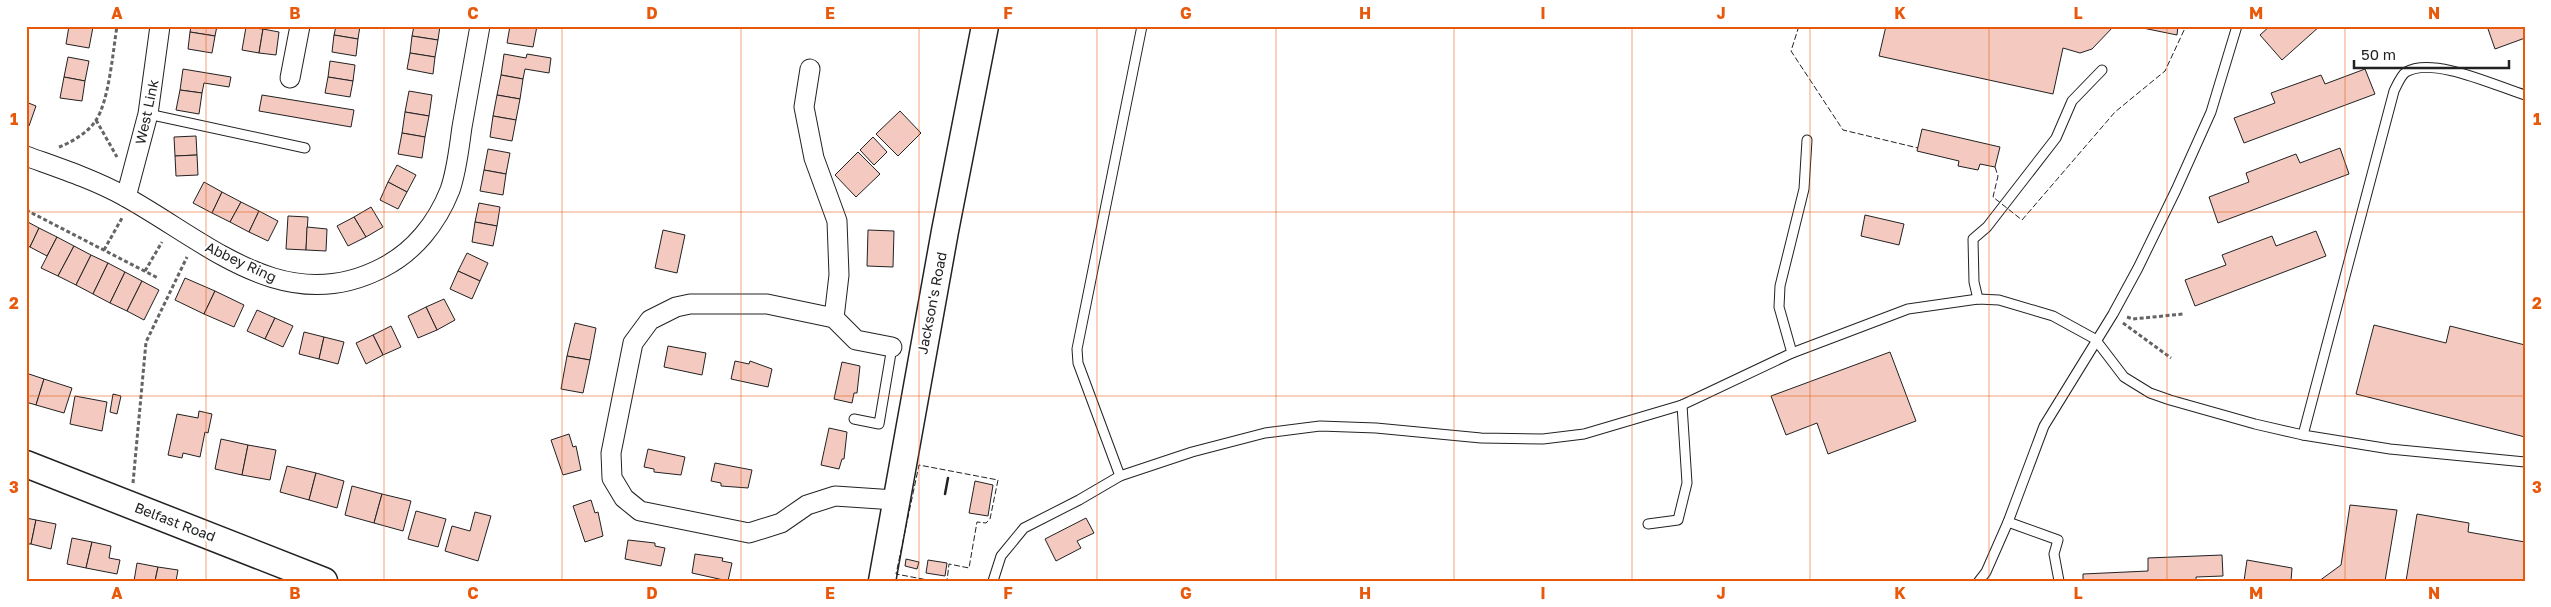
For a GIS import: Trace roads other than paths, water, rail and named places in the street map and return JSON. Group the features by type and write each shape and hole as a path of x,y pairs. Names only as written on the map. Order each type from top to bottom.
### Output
{"street":[{"name":"West Link","path":"128,199 148,114 160,26"},
{"path":"290,78 300,26"},
{"name":"Abbey Ring","path":"30,157 100,184 195,240 266,277 307,286 350,282 370,275 405,254 432,224 450,189 480,26"},
{"name":"Jackson's Road","path":"882,581 986,26"},
{"path":"810,69 804,108 814,158 837,221 839,276 834,318"},
{"path":"892,347 856,340 834,318 767,304 690,304 676,307 650,320 633,344 610,453 612,478 624,498 640,511 749,533 781,523 807,506 835,496 896,500"},
{"name":"Belfast Road","path":"26,464 324,581"}],"lane":[{"path":"1120,476 1078,363 1077,349 1142,26"},
{"path":"1979,581 1986,572 2008,522 2044,426 2113,314 2168,207 2210,112 2237,26"},
{"path":"2303,435 2394,91 2404,73 2417,67 2434,66 2525,95"},
{"path":"1978,299 1974,282 1973,239 1987,227 2056,138 2072,101 2102,70"},
{"path":"148,114 305,148"},
{"path":"1792,353 1779,307 1780,286 1804,189 1808,140"},
{"path":"993,581 1001,556 1024,528 1079,500 1120,476 1192,452 1265,433 1310,427 1376,428 1481,438 1543,439 1584,434 1682,405 1792,353 1908,309 1978,299 1999,300 2053,316 2096,339 2124,377 2150,393 2255,424 2303,435 2390,450 2525,462"},
{"path":"854,420 879,424 892,347"},
{"path":"1648,524 1678,520 1687,483 1682,405"},
{"path":"2008,522 2058,540 2054,554 2059,581"}]}
